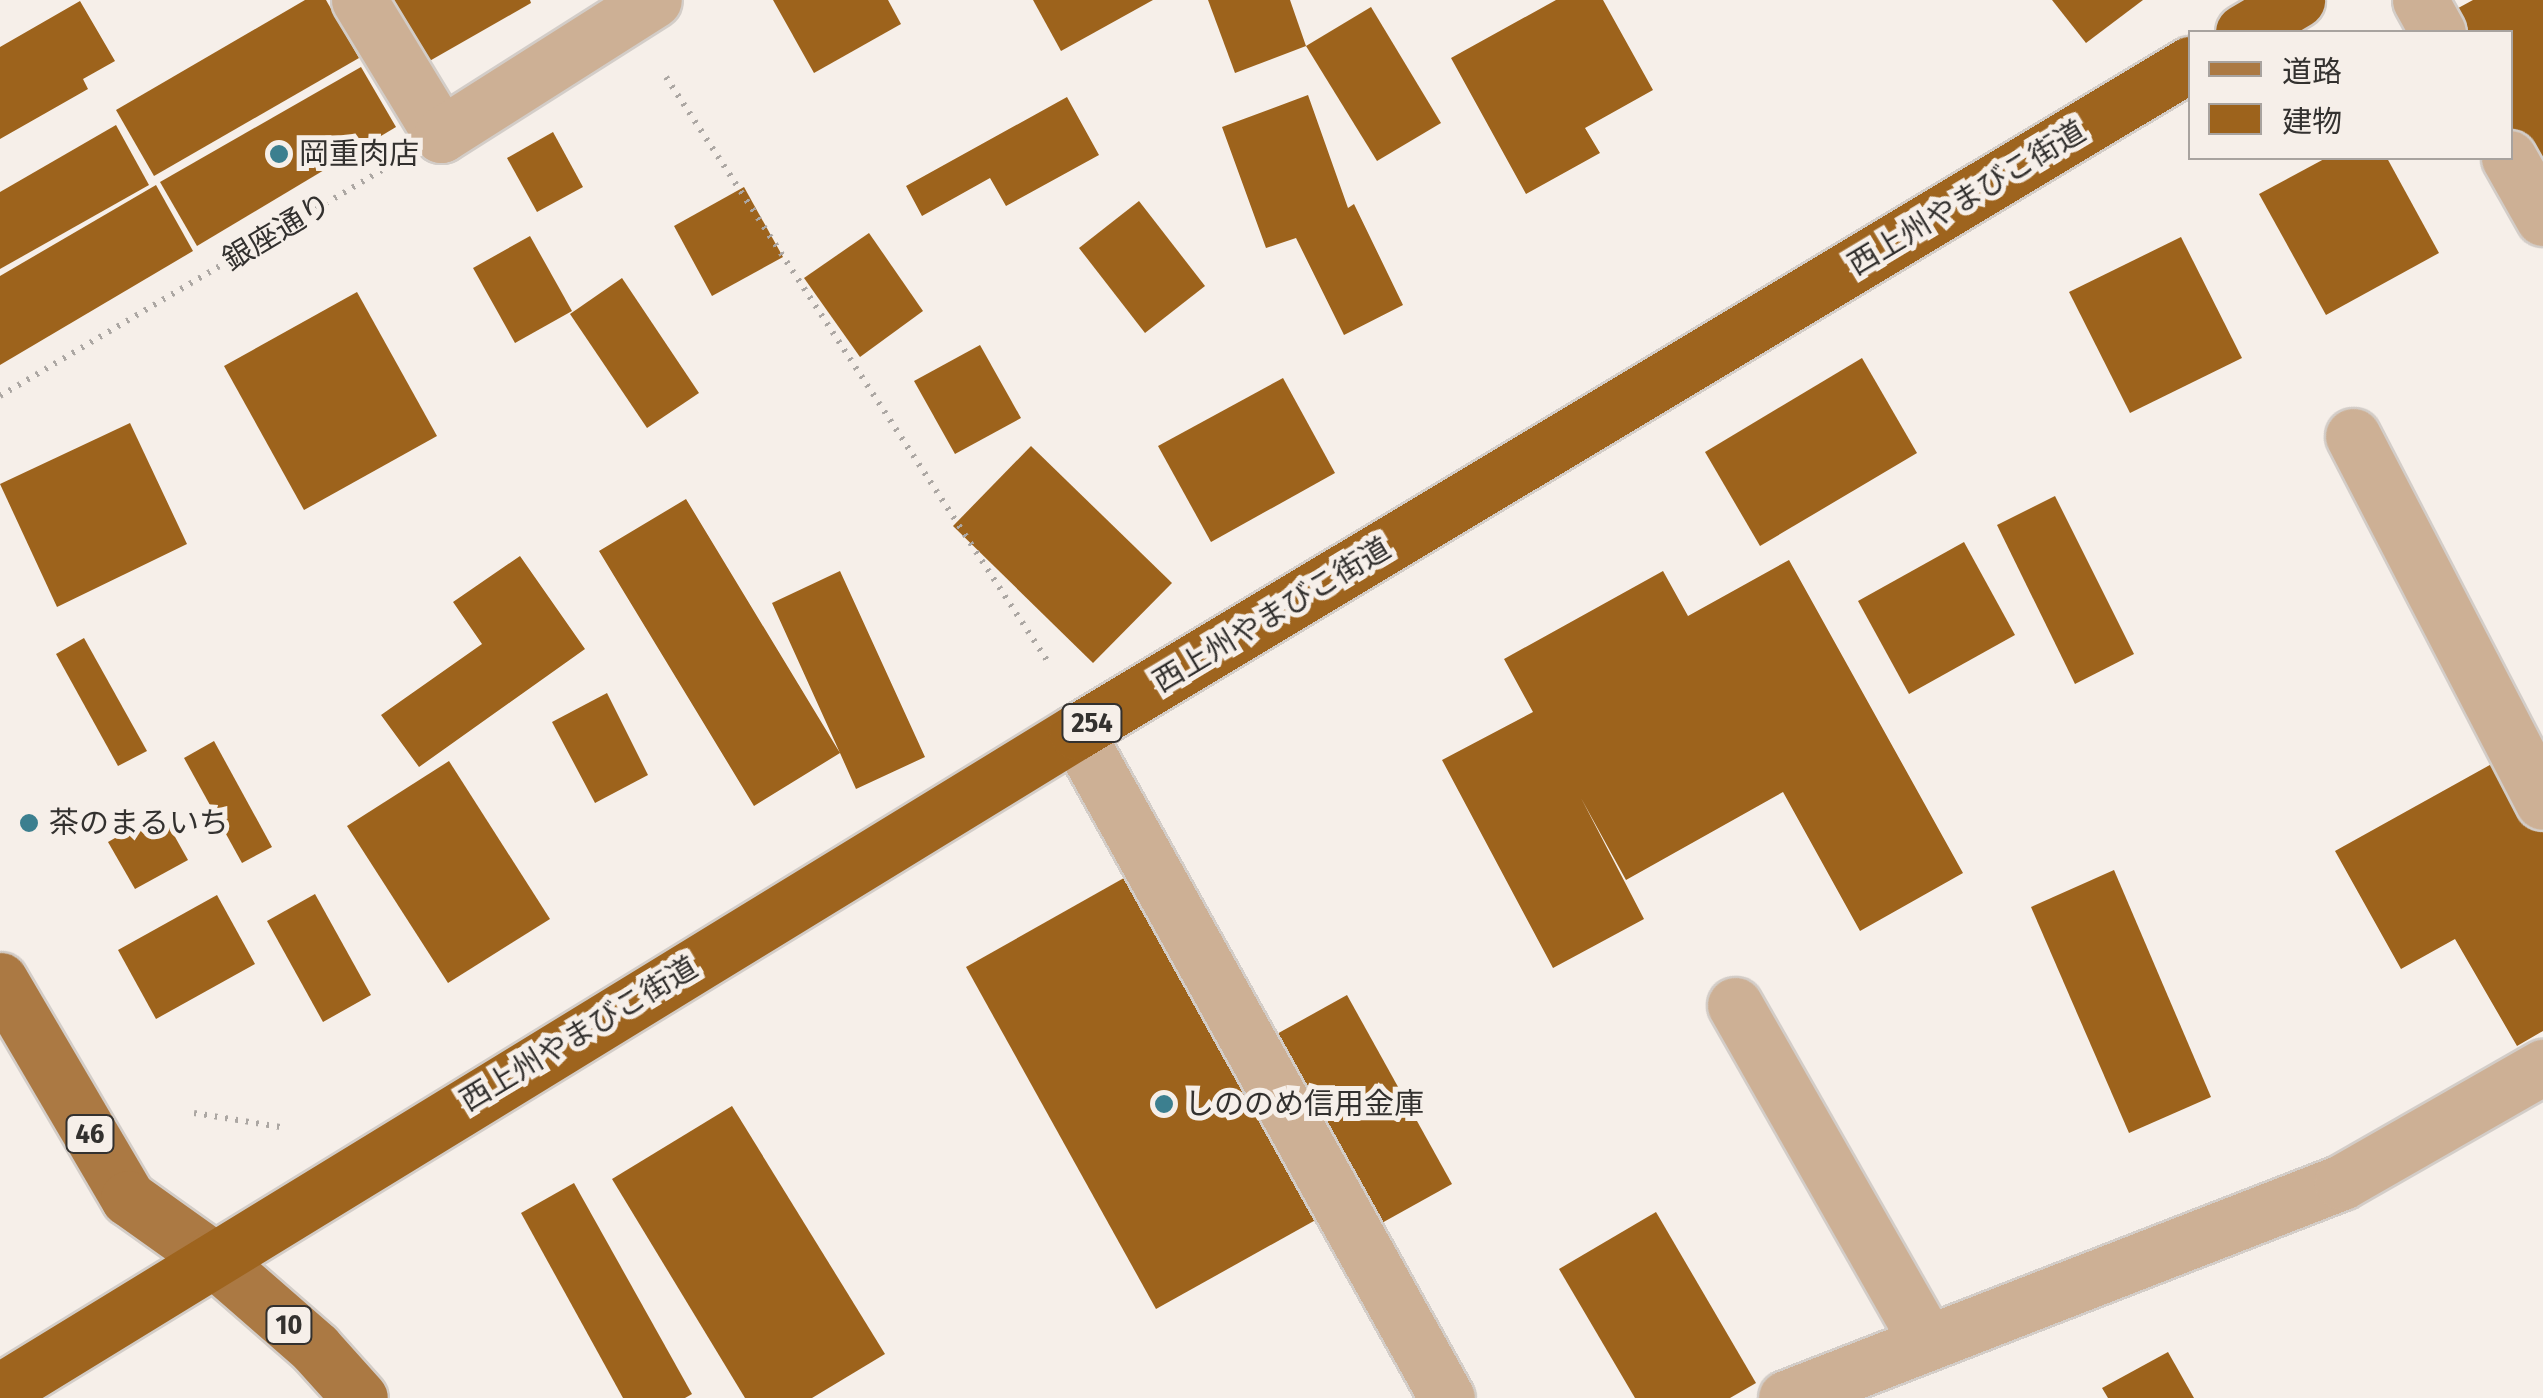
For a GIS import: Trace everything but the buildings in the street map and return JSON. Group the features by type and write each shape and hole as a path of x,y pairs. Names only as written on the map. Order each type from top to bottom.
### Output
{"highway":[{"path":"2246,30 2297,0"},
{"name":"西上州やまびこ街道","path":"0,1391 1082,729 2188,65"}],"main road":[{"name":"46","path":"0,980 128,1198 212,1258"},
{"name":"10","path":"212,1258 315,1348 360,1398"}],"street":[{"path":"358,0 441,135 640,8"},
{"path":"2420,0 2437,30"},
{"path":"2510,160 2543,218"},
{"path":"2353,436 2543,802"},
{"path":"1082,729 1447,1398"},
{"path":"1735,1004 1927,1341"},
{"path":"1786,1398 2342,1182 2543,1067"}],"path":[{"path":"640,8 1082,729"},
{"name":"銀座通り","path":"0,396 441,135"}],"place":[{"name":"岡重肉店","path":"279,154"},
{"name":"茶のまるいち","path":"29,823"},
{"name":"しののめ信用金庫","path":"1164,1104"}]}
